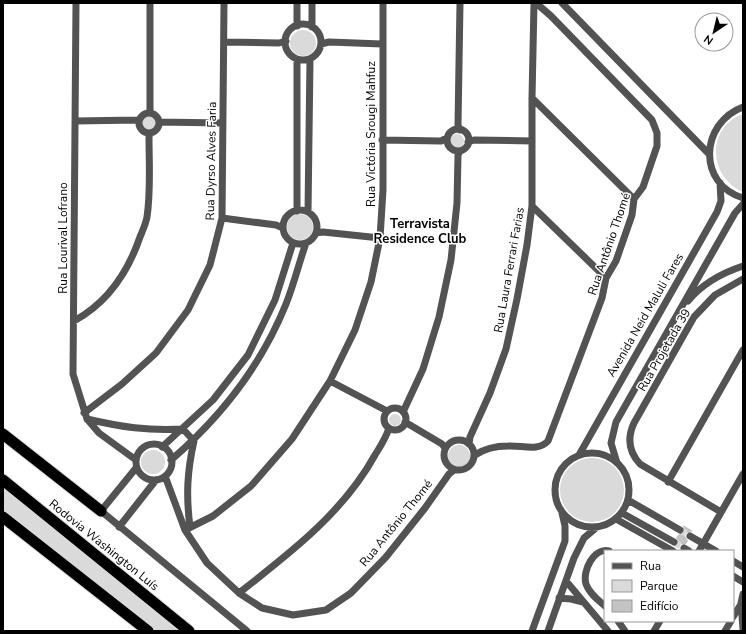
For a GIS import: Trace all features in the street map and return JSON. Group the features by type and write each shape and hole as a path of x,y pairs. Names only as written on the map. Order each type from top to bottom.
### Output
{"highway":[{"path":"3,434 101,512"},
{"name":"Rodovia Washington Luís","path":"3,480 189,631"},
{"path":"3,517 148,631"}],"street":[{"name":"Rua Lourival Lofrano","path":"76,3 73,374 86,416 99,433 137,461"},
{"path":"149,111 150,3"},
{"name":"Rua Dyrso Alves Faria","path":"86,416 156,353 188,310 210,265 222,218 224,3"},
{"path":"297,3 297,26"},
{"path":"312,3 312,27"},
{"name":"Rua Victória Srougi Mahfuz","path":"187,529 213,516 251,486 292,439 330,381 355,330 371,282 380,238 383,190 382,3"},
{"path":"458,128 460,3"},
{"name":"Rua Laura Ferrari Farias","path":"470,445 506,349 517,299 532,206 532,98 535,3"},
{"name":"Rua Antônio Thomé","path":"470,445 481,451 507,446 538,447 548,441 602,298 606,278 616,261 632,215 634,199 643,186 657,146 657,133 652,120 551,16 535,3"},
{"path":"562,3 709,154"},
{"path":"307,25 312,27 319,34 321,42 318,53 310,59 297,59 290,54 284,43 289,32 297,26 307,25"},
{"path":"224,42 284,43"},
{"path":"321,42 382,44"},
{"path":"297,59 297,210"},
{"path":"308,212 310,59"},
{"path":"532,98 634,199"},
{"path":"743,107 729,114 718,125 711,139 709,154 712,170 720,183 732,194 743,198"},
{"path":"137,121 142,115 149,111"},
{"path":"149,111 156,115 160,123"},
{"path":"75,121 137,121"},
{"path":"137,121 141,130 148,134"},
{"path":"160,123 223,123"},
{"path":"148,134 156,130 160,123"},
{"path":"458,128 465,132 470,140"},
{"path":"445,141 450,132 458,128"},
{"path":"74,321 96,307 121,278 135,251 147,218 149,187 148,134"},
{"path":"382,140 445,141"},
{"path":"470,140 532,141"},
{"path":"458,152 465,148 470,140"},
{"path":"445,141 450,148 458,152"},
{"path":"445,446 406,425 401,411 422,369 439,317 451,260 457,203 458,152"},
{"name":"Avenida Neid Maluli Fares","path":"579,455 717,212 721,201 720,183"},
{"path":"548,631 574,558 584,538 597,527 616,519 622,513 628,500 630,490 628,480 617,463 612,450 613,429 735,213 743,204"},
{"path":"532,206 606,278"},
{"path":"281,226 288,215 297,210 308,212 315,219 319,231"},
{"path":"222,218 281,226"},
{"path":"281,226 286,237 293,242 306,243 310,241 319,231"},
{"path":"319,231 380,238"},
{"path":"162,447 213,400 248,355 275,300 293,242"},
{"path":"172,460 194,440 224,408 258,362 286,304 306,243"},
{"path":"679,312 692,297 707,284 724,274 743,266"},
{"name":"Rua Projetada 39","path":"668,482 640,464 631,450 630,439 634,423 694,318 715,295 727,286 743,279"},
{"path":"721,512 668,482 743,350"},
{"path":"330,381 384,412"},
{"path":"384,412 391,409 401,411"},
{"path":"384,412 384,422 389,431"},
{"path":"86,416 134,428 154,430 183,429 194,440"},
{"path":"389,431 398,430 406,425"},
{"path":"238,593 284,558 329,517 366,472 389,431"},
{"path":"187,529 186,498 188,469 194,440"},
{"path":"453,441 470,445 472,463 467,469 451,471 445,461 445,446 453,441"},
{"path":"119,527 161,479 169,472 172,460 170,454 162,447 157,445 145,447 137,461 101,512 119,527 247,631"},
{"path":"532,631 565,541 565,526 561,511 555,499 556,478 562,466 579,455 599,453 617,463"},
{"path":"137,461 144,478 161,479"},
{"name":"Rua Antônio Thomé","path":"161,479 168,487 187,529 207,563 238,593 262,608 293,616 326,610 351,593 386,557 425,508 451,471"},
{"path":"700,550 743,474"},
{"path":"628,500 680,530"},
{"path":"561,511 577,524 597,527"},
{"path":"622,513 674,542"},
{"path":"616,519 671,550"},
{"path":"690,536 714,550"},
{"path":"604,550 595,555 586,573 586,584 589,590 604,605"},
{"path":"734,562 743,567"},
{"path":"734,577 743,582"},
{"path":"566,581 608,631"},
{"path":"743,594 741,603 741,620 743,629"},
{"path":"559,598 571,598 583,602"},
{"path":"734,615 741,603"},
{"path":"734,619 741,620"},
{"path":"619,622 625,631"},
{"path":"654,631 659,622"},
{"path":"725,631 730,622"}],"green space":[{"path":"303,30 312,34 316,43 312,52 303,56 294,52 290,43 294,34"},
{"path":"743,114 743,192 731,185 723,175 718,164 716,152 718,140 722,130 731,120"},
{"path":"149,116 154,118 156,123 154,128 149,130 144,128 142,123 144,118"},
{"path":"457,134 462,136 464,141 462,146 457,148 452,146 450,141 452,136"},
{"path":"300,214 309,218 313,227 309,236 300,240 291,236 287,227 291,218"},
{"path":"397,414 400,415 400,425 393,426 390,425 389,418 390,415"},
{"path":"459,445 467,448 470,456 467,464 459,467 451,464 448,456 451,448"},
{"path":"153,450 158,451 164,457 164,467 158,473 153,474 148,473 142,467 141,462 142,457 148,451"},
{"path":"592,458 610,464 618,472 624,490 618,508 610,516 592,522 574,516 566,508 560,490 566,472 574,464"},
{"path":"3,486 183,631 153,631 3,513"}],"building":[{"path":"683,525 693,531 686,533 685,536 688,541 686,544 681,544 679,548 676,547 679,542 676,538 684,532"}],"tunnel":[{"path":"680,530 690,536"},
{"path":"674,542 684,548"}],"district":[{"name":"Terravista Residence Club","path":"420,232"}]}
